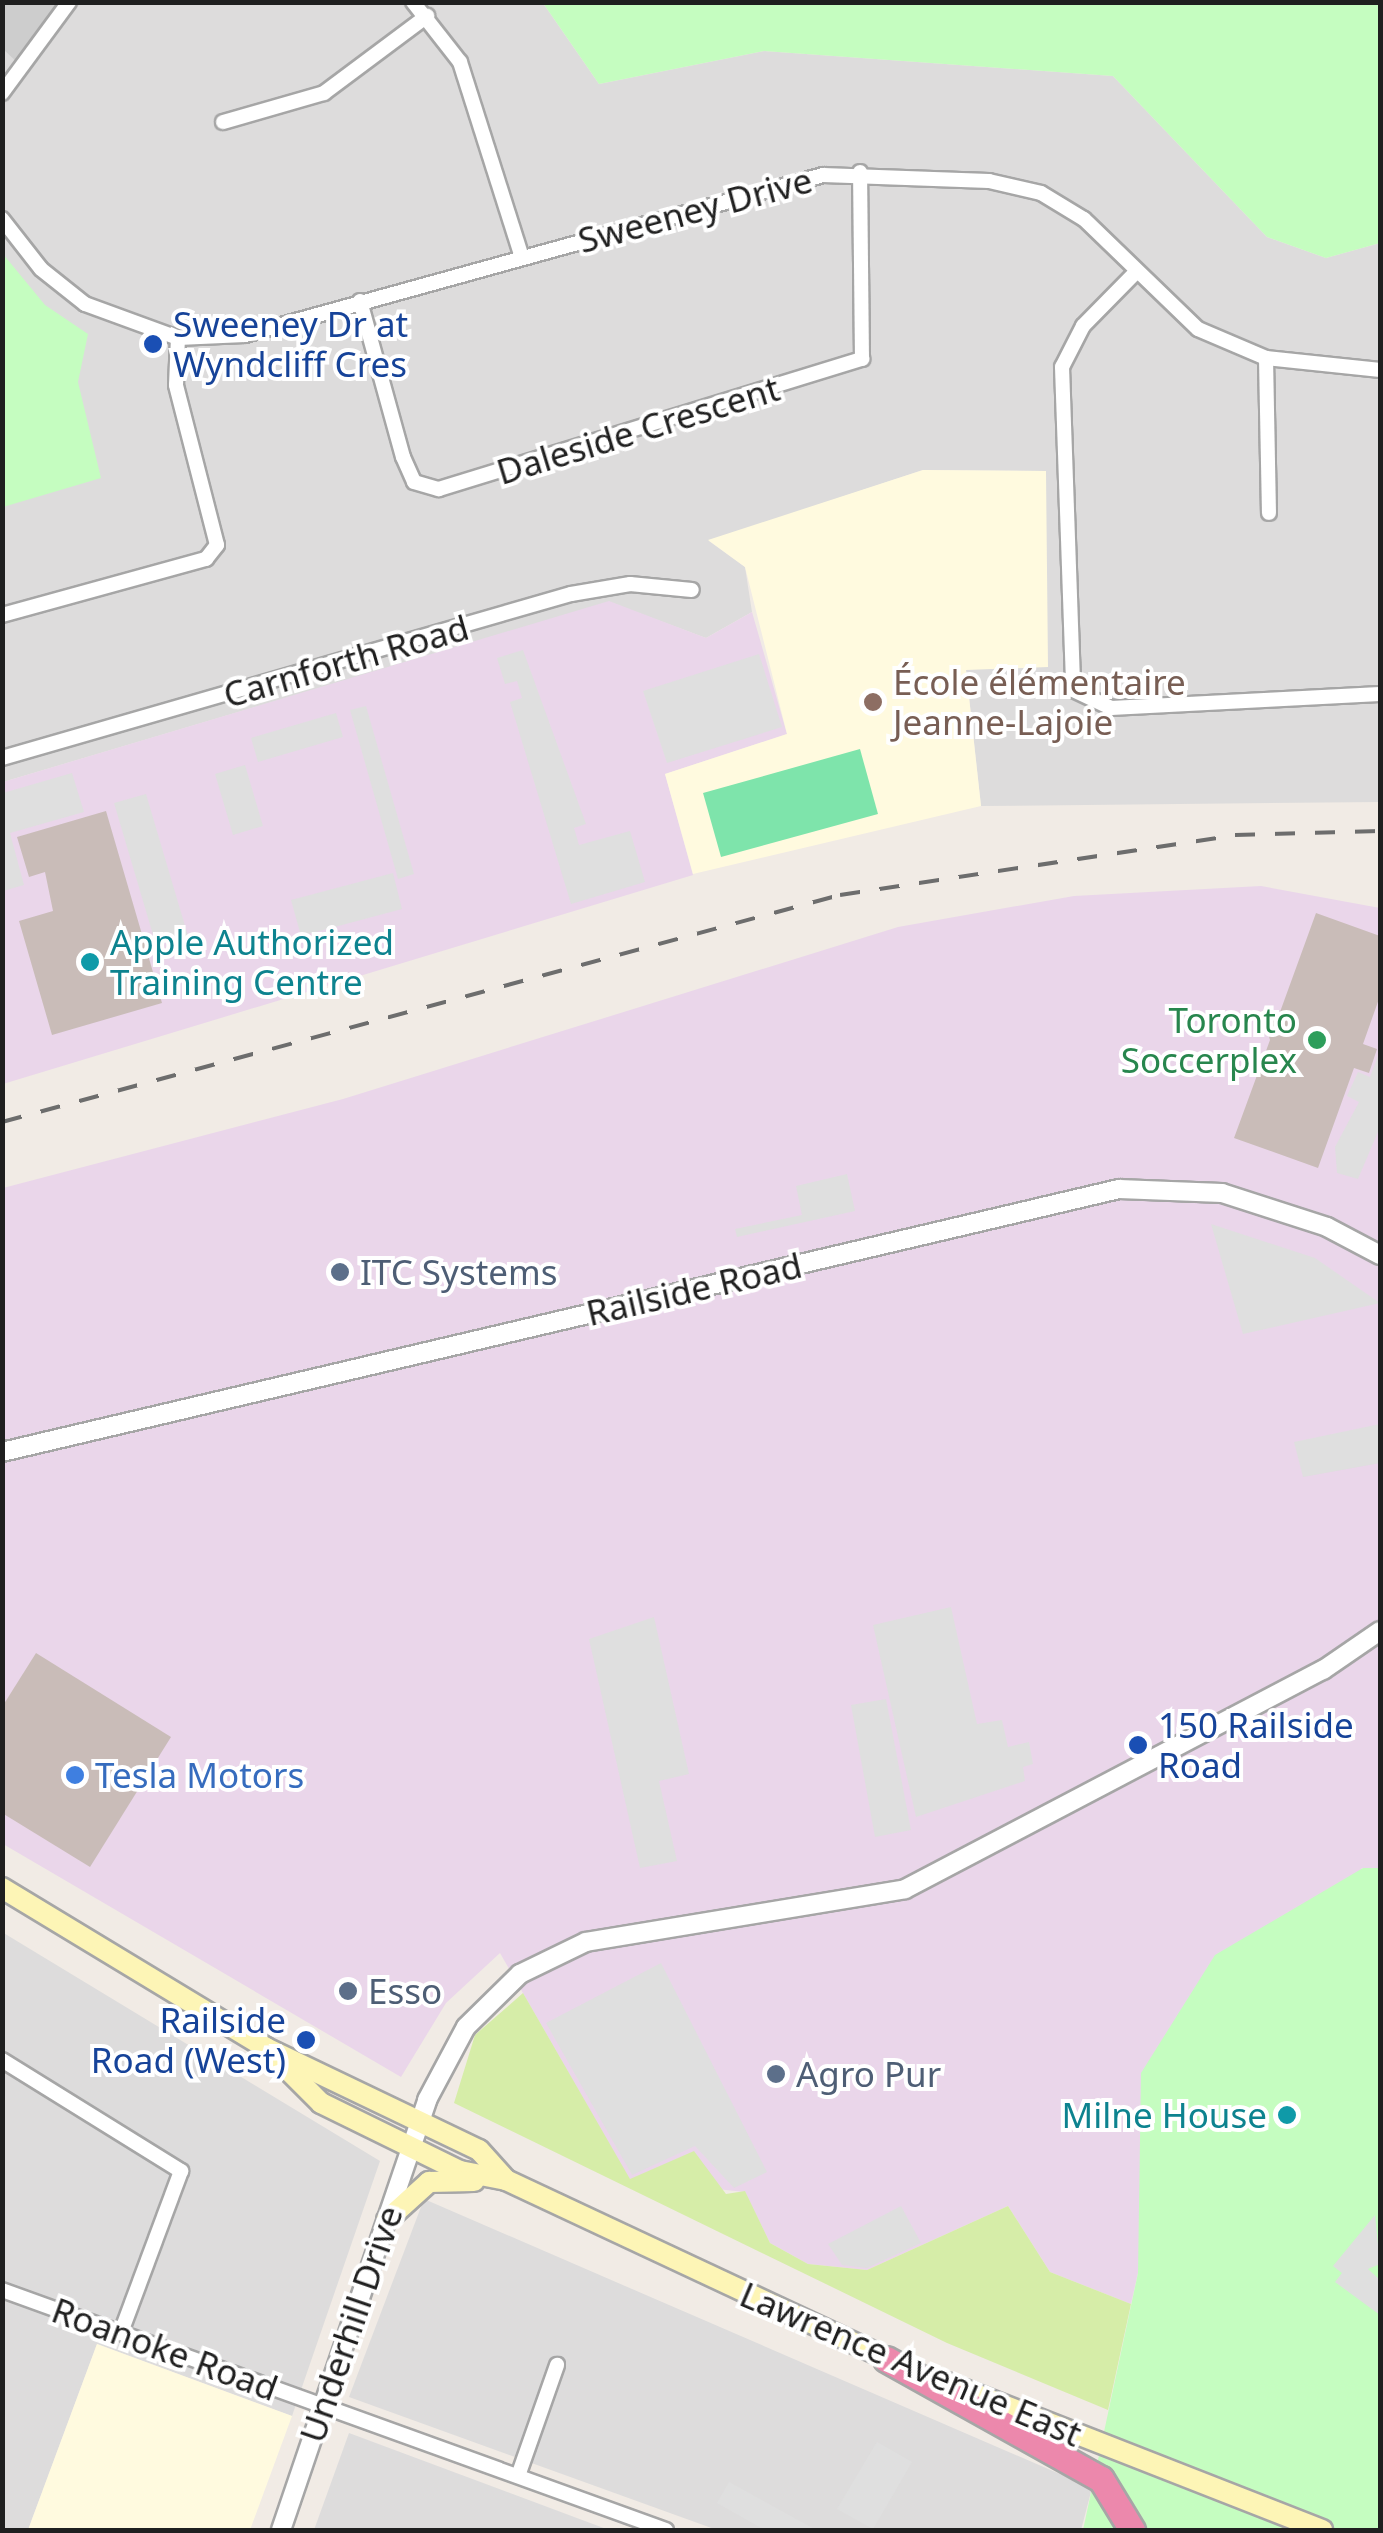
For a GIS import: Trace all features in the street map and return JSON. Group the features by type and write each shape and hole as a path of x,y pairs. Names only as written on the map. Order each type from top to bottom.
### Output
{"highway":[{"path":"886,2359 1100,2478 1132,2530"}],"main road":[{"name":"Lawrence Avenue East","path":"2,1888 266,2048 420,2117 479,2150 506,2180"},
{"name":"Lawrence Avenue East","path":"266,2048 322,2103 460,2171 506,2180 886,2359 1322,2530"},
{"path":"387,2220 429,2182 506,2180"}],"street":[{"path":"2,93 69,2"},
{"path":"413,2 460,62 522,257"},
{"path":"224,122 324,93 427,16"},
{"name":"Sweeney Drive","path":"2,220 41,269 84,304 178,338 245,334 753,189 860,172 1041,193 1084,219 1135,273 1198,329 1266,358 1380,370"},
{"name":"Daleside Crescent","path":"360,301 403,457 414,482 439,489 862,359 860,172"},
{"path":"1135,273 1083,326 1062,367 1073,690 1082,702 1111,708 1380,694"},
{"path":"2,615 206,559 217,544 176,385 178,338"},
{"path":"1266,358 1269,513"},
{"name":"Carnforth Road","path":"2,758 571,594 630,584 692,590"},
{"name":"Railside Road","path":"2,1452 1119,1189 1222,1194 1327,1226 1380,1255"},
{"path":"420,2117 466,2027 558,1951 905,1889 1306,1680 1380,1631"},
{"path":"2,2060 181,2171 121,2332"},
{"name":"Underhill Drive","path":"281,2530 420,2117"},
{"name":"Roanoke Road","path":"4,2295 121,2332 666,2530"},
{"path":"518,2476 557,2365"}],"shaded area":[{"path":"2,3 60,3 20,65 3,49"},
{"path":"3,3 543,3 599,84 764,51 1113,76 1267,237 1326,258 1380,243 1380,802 981,806 966,669 1046,471 923,470 709,541 745,567 752,612 706,638 609,602 3,782"},
{"name":"École élémentaire Jeanne-Lajoie","path":"923,470 1046,471 1048,667 966,670 981,806 693,874 665,774 787,734 745,567 708,540"},
{"path":"609,601 706,638 752,612 787,734 665,774 693,875 3,1084 3,782"},
{"path":"523,650 586,824 574,828 579,845 630,831 645,882 571,904 510,702 522,698 517,681 505,684 497,658"},
{"path":"759,654 782,727 667,763 643,691"},
{"path":"366,706 414,874 398,879 350,710"},
{"path":"336,713 343,737 258,762 251,738"},
{"path":"245,765 263,826 233,835 215,774"},
{"path":"72,773 84,812 10,833 24,885 3,891 3,793"},
{"path":"146,794 188,936 156,945 114,803"},
{"path":"393,873 402,909 301,936 291,900"},
{"path":"1261,886 1380,908 1380,1868 1362,1868 1138,2273 1131,2304 1050,2272 1008,2206 867,2270 808,2264 770,2243 745,2192 630,2180 500,1953 446,2003 401,2077 3,1844 3,1188 343,1099 898,927 1074,896"},
{"path":"1380,1051 1380,1127 1358,1179 1337,1173 1335,1147 1359,1102 1347,1096 1358,1072 1370,1077"},
{"path":"847,1174 855,1211 737,1237 735,1229 802,1215 796,1186"},
{"path":"1211,1224 1315,1258 1380,1303 1243,1334"},
{"path":"1380,1424 1380,1463 1303,1477 1294,1442"},
{"path":"951,1607 977,1724 1002,1720 1008,1747 1029,1742 1033,1764 1023,1767 1025,1781 916,1817 873,1625"},
{"path":"654,1617 689,1774 659,1781 677,1861 640,1868 589,1639"},
{"path":"886,1699 911,1830 875,1837 851,1705"},
{"path":"2,1932 380,2161 292,2416 97,2344 28,2530 2,2530"},
{"path":"661,1963 767,2172 734,2188 695,2146 632,2175 546,2023"},
{"path":"424,2199 1092,2488 1081,2530 717,2530 349,2397"},
{"path":"901,2206 921,2243 867,2268 842,2265 828,2244"},
{"path":"1375,2215 1380,2264 1368,2269 1380,2280 1380,2315 1335,2282 1342,2273 1333,2266"},
{"path":"97,2344 292,2416 250,2530 28,2530"},
{"path":"349,2433 609,2530 314,2530"},
{"path":"877,2442 912,2462 873,2529 837,2509"},
{"path":"729,2482 816,2530 765,2530 717,2503"}],"green space":[{"path":"543,3 1380,3 1380,243 1326,258 1267,237 1113,76 764,51 599,84"},
{"path":"3,254 45,305 88,334 78,382 101,478 3,507"},
{"path":"860,749 878,814 721,857 703,793"},
{"path":"1363,1868 1380,1868 1380,2530 1083,2530 1138,2273 1141,2073 1215,1955"},
{"path":"523,1993 630,2179 694,2151 726,2194 745,2191 770,2243 808,2264 867,2270 1008,2206 1050,2272 1131,2304 1108,2410 947,2343 454,2103 475,2035"}],"building":[{"name":"Apple Authorized Training Centre","path":"106,811 162,1003 52,1035 19,921 53,911 45,872 29,877 17,837"},
{"name":"Toronto Soccerplex","path":"1316,913 1380,936 1380,996 1363,1044 1377,1049 1369,1073 1354,1068 1318,1168 1234,1138 1270,1040 1264,1020 1280,1012"},
{"name":"Tesla Motors","path":"36,1653 171,1737 90,1867 2,1813 2,1707"}],"railway":[{"path":"2,1122 840,895 1235,835 1380,831"}],"place":[{"name":"Sweeney Dr at Wyndcliff Cres","path":"153,344"},
{"name":"École élémentaire Jeanne-Lajoie","path":"873,702"},
{"name":"Apple Authorized Training Centre","path":"90,962"},
{"name":"Toronto Soccerplex","path":"1317,1040"},
{"name":"ITC Systems","path":"340,1272"},
{"name":"150 Railside Road","path":"1138,1745"},
{"name":"Tesla Motors","path":"75,1775"},
{"name":"Esso","path":"348,1991"},
{"name":"Railside Road (West)","path":"306,2040"},
{"name":"Agro Pur","path":"776,2074"},
{"name":"Milne House","path":"1287,2115"}]}
